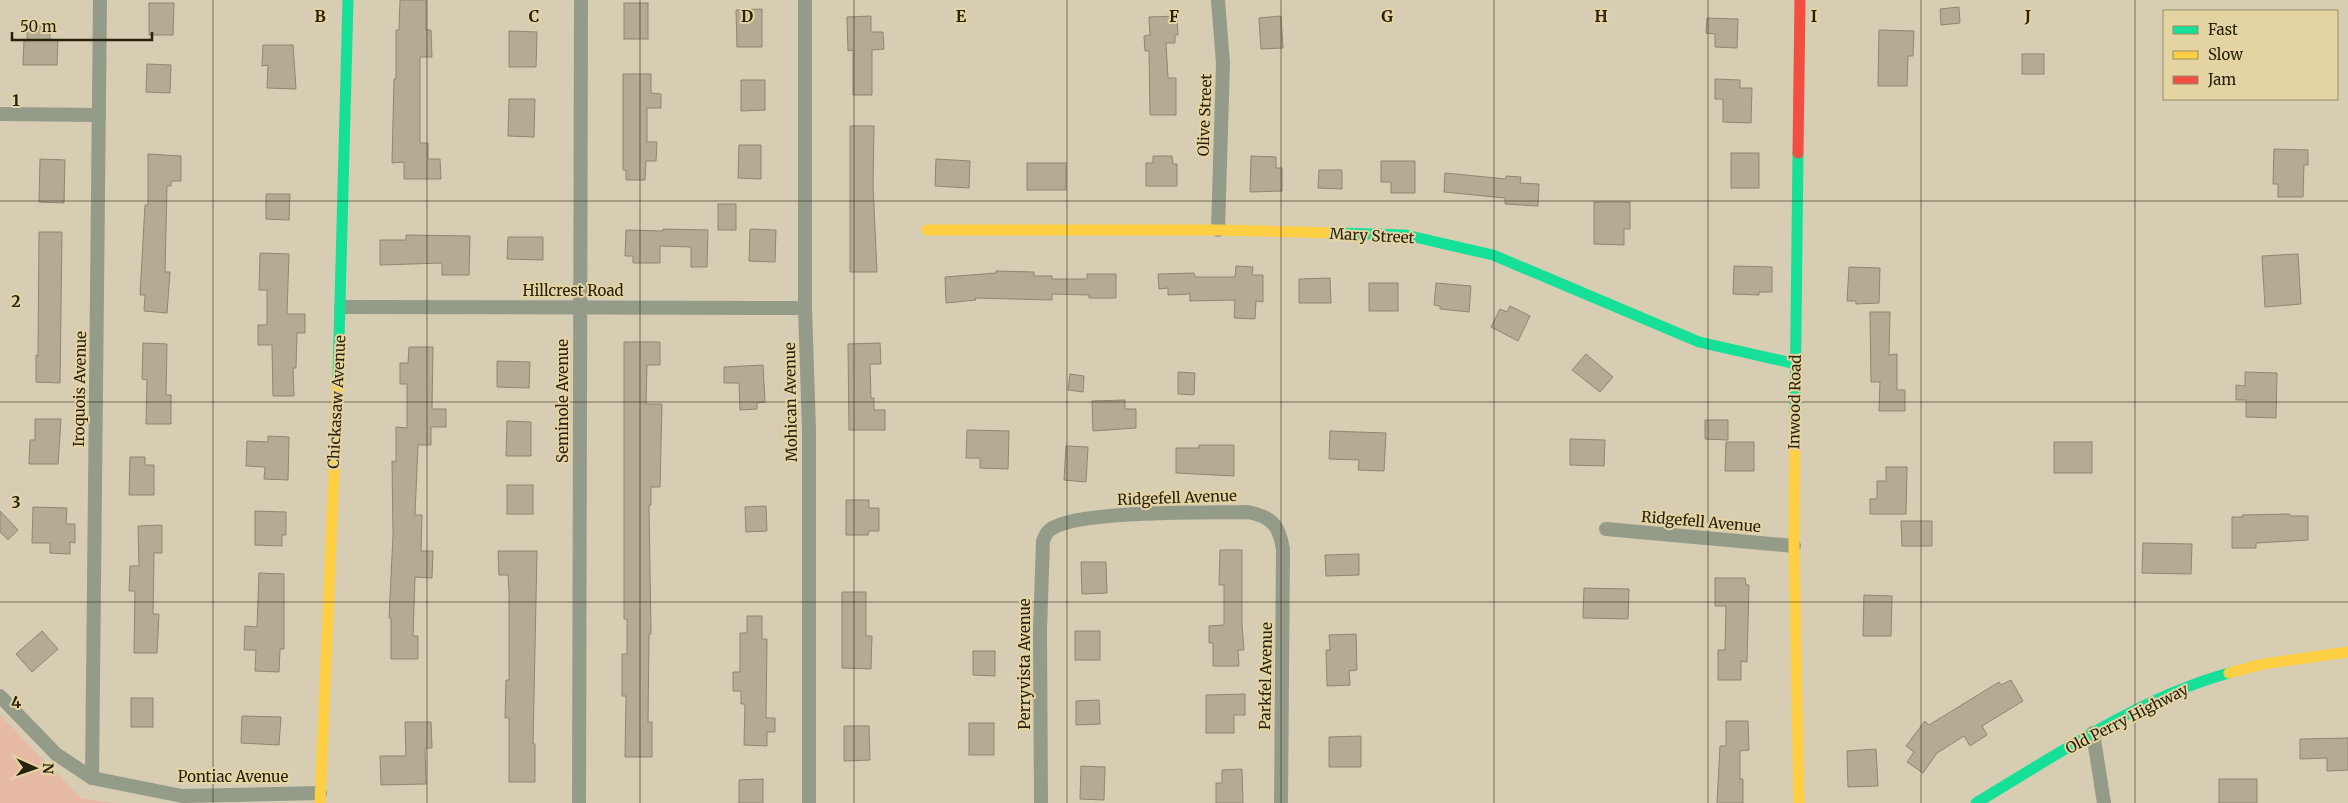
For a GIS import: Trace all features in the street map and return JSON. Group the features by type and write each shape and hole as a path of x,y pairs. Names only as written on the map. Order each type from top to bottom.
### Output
{"street":[{"name":"Iroquois Avenue","path":"92,778 100,0"},
{"name":"Chickasaw Avenue","path":"320,798 341,307 348,0"},
{"name":"Seminole Avenue","path":"579,803 581,0"},
{"name":"Mohican Avenue","path":"805,0 805,308 809,431 809,803"},
{"name":"Olive Street","path":"1218,0 1223,63 1218,230"},
{"name":"Inwood Road","path":"1799,803 1794,546 1800,0"},
{"path":"0,114 99,115"},
{"name":"Mary Street","path":"927,230 1218,230 1406,235 1484,252 1699,342 1796,364"},
{"name":"Hillcrest Road","path":"341,307 805,308"},
{"name":"Ridgefell Avenue","path":"1051,528 1076,521 1132,515 1248,512 1265,515 1280,534 1284,549"},
{"name":"Perryvista Avenue","path":"1041,803 1040,630 1043,542 1051,528"},
{"name":"Ridgefell Avenue","path":"1606,529 1794,546"},
{"name":"Parkfel Avenue","path":"1281,803 1284,549"},
{"name":"Old Perry Highway","path":"1976,803 2094,733 2175,692 2220,676 2294,658 2348,652"},
{"name":"Pontiac Avenue","path":"0,696 56,754 92,778 182,796 320,798"},
{"path":"2094,733 2104,803"}],"shaded area":[{"path":"0,715 81,798 115,803 0,803"}],"building":[{"path":"400,0 426,0 426,30 431,30 432,57 420,57 420,143 428,143 428,159 440,159 441,179 404,179 404,162 392,163 396,30 399,30"},
{"path":"149,3 174,3 173,35 149,35"},
{"path":"624,3 648,3 648,39 624,39"},
{"path":"1959,7 1960,23 1941,25 1940,9"},
{"path":"762,9 762,47 737,47 736,10"},
{"path":"871,16 871,32 883,32 884,49 872,50 872,95 853,95 853,50 848,51 847,17"},
{"path":"1177,16 1178,35 1175,35 1175,43 1166,43 1168,78 1176,78 1176,115 1150,115 1149,51 1145,51 1144,36 1150,35 1149,17"},
{"path":"1281,16 1283,48 1261,49 1259,18"},
{"path":"1707,18 1738,19 1737,48 1715,47 1715,34 1706,33"},
{"path":"27,25 50,26 50,40 58,40 57,65 23,65 24,41 27,41"},
{"path":"1879,30 1914,31 1913,56 1908,56 1907,86 1878,86"},
{"path":"509,31 537,32 536,67 509,67"},
{"path":"263,45 293,45 296,89 267,88 268,65 262,66"},
{"path":"2022,54 2044,54 2044,74 2022,74"},
{"path":"147,64 171,65 170,93 146,92"},
{"path":"623,74 651,74 651,93 661,94 661,108 647,108 647,142 657,142 656,161 646,161 645,180 626,180 626,170 623,170"},
{"path":"1715,79 1740,80 1740,88 1752,88 1751,123 1723,122 1723,99 1715,99"},
{"path":"741,80 765,80 765,110 741,111"},
{"path":"509,99 535,99 534,137 508,136"},
{"path":"850,126 874,126 873,186 877,272 850,272"},
{"path":"739,145 761,145 761,179 738,178"},
{"path":"2274,149 2308,150 2308,165 2304,165 2303,197 2278,197 2278,184 2273,184"},
{"path":"1731,153 1759,153 1759,188 1731,188"},
{"path":"148,154 181,156 181,181 171,181 171,186 167,186 165,272 170,272 167,313 144,311 145,295 140,295 145,205 148,205"},
{"path":"1153,156 1172,156 1173,164 1177,164 1177,186 1146,186 1146,163 1153,163"},
{"path":"1251,156 1276,157 1276,168 1282,168 1282,191 1250,192"},
{"path":"40,159 65,160 64,203 39,202"},
{"path":"936,159 970,161 969,188 935,186"},
{"path":"1381,161 1415,161 1415,193 1391,193 1391,182 1381,182"},
{"path":"1027,163 1066,163 1066,190 1027,190"},
{"path":"1319,170 1342,170 1342,189 1318,188"},
{"path":"1445,173 1506,179 1506,176 1521,177 1520,183 1539,184 1538,206 1505,204 1505,198 1444,192"},
{"path":"266,194 290,194 289,220 266,219"},
{"path":"1594,202 1630,202 1630,229 1624,229 1624,245 1594,244"},
{"path":"718,204 736,204 736,230 718,230"},
{"path":"663,229 708,230 707,267 691,267 691,247 660,246 660,263 633,263 633,256 625,256 626,230 663,231"},
{"path":"750,229 776,230 775,262 749,261"},
{"path":"39,232 62,232 60,383 36,382"},
{"path":"406,235 470,236 469,275 442,275 442,263 380,265 380,240 406,240"},
{"path":"508,237 543,237 543,260 507,259"},
{"path":"260,253 289,254 287,314 305,314 305,333 297,333 296,368 293,368 294,396 273,396 272,345 258,345 258,325 267,325 267,290 259,290"},
{"path":"2298,254 2301,304 2265,307 2262,256"},
{"path":"1236,266 1253,267 1252,275 1263,275 1263,302 1256,301 1255,319 1234,318 1235,300 1190,301 1190,294 1168,295 1168,288 1159,289 1158,274 1194,273 1195,277 1235,277"},
{"path":"1734,266 1772,267 1772,292 1759,292 1759,295 1733,294"},
{"path":"1849,267 1880,268 1879,303 1856,304 1856,301 1847,301"},
{"path":"996,271 1034,272 1034,276 1052,276 1052,279 1087,279 1087,274 1116,274 1116,298 1089,298 1089,295 1052,294 1052,300 975,298 976,300 946,303 945,277 996,273"},
{"path":"1330,278 1331,303 1299,303 1299,279"},
{"path":"1369,283 1398,283 1398,311 1369,311"},
{"path":"1436,283 1471,286 1469,312 1440,309 1440,306 1434,305"},
{"path":"1510,306 1530,316 1518,341 1491,327 1500,309 1507,312"},
{"path":"1870,312 1890,312 1889,355 1897,354 1897,390 1905,390 1905,411 1879,411 1880,382 1871,382"},
{"path":"624,342 660,342 660,365 647,365 646,404 662,404 660,487 651,487 651,505 649,505 651,634 649,634 648,722 652,722 652,757 625,757 626,696 622,696 622,654 627,654 627,619 624,619"},
{"path":"143,343 167,344 166,395 171,395 171,424 146,424 147,380 142,379"},
{"path":"880,343 881,364 870,364 871,398 874,398 874,410 885,410 885,430 849,430 848,344"},
{"path":"409,347 433,347 432,409 446,409 446,427 431,427 431,445 418,445 415,515 422,515 421,551 433,551 432,578 415,577 413,636 418,636 418,659 391,659 391,618 389,618 393,535 392,461 396,462 396,427 407,428 407,384 400,384 400,363 408,363"},
{"path":"1586,354 1613,377 1600,392 1572,370"},
{"path":"497,361 530,362 529,388 497,387"},
{"path":"763,365 765,402 757,403 757,409 740,410 739,383 724,383 724,367"},
{"path":"1178,372 1195,373 1194,395 1178,394"},
{"path":"2245,372 2277,373 2276,418 2246,417 2246,400 2236,400 2236,385 2245,386"},
{"path":"1070,374 1084,376 1083,392 1068,390"},
{"path":"1125,400 1125,409 1136,409 1136,428 1093,431 1092,401"},
{"path":"35,419 61,419 58,464 29,464 30,440 35,440"},
{"path":"1705,420 1728,420 1728,440 1705,439"},
{"path":"507,421 531,422 531,456 506,456"},
{"path":"967,430 1009,431 1008,469 980,468 980,458 966,458"},
{"path":"1330,431 1386,433 1384,471 1358,470 1359,460 1329,459"},
{"path":"268,436 289,437 288,480 264,479 265,467 246,466 247,441 268,442"},
{"path":"1570,439 1605,440 1604,466 1570,465"},
{"path":"1726,442 1754,442 1754,471 1725,471"},
{"path":"2054,442 2092,442 2092,473 2054,473"},
{"path":"1199,445 1234,445 1234,476 1176,473 1176,448 1199,448"},
{"path":"1066,446 1088,447 1086,482 1064,480"},
{"path":"130,457 145,457 145,465 154,465 154,495 129,495"},
{"path":"1886,467 1907,467 1906,514 1870,514 1870,499 1877,499 1877,481 1886,481"},
{"path":"507,485 533,485 533,514 507,514"},
{"path":"846,500 869,500 869,508 879,508 879,531 869,531 868,535 846,535"},
{"path":"766,506 767,531 746,532 745,507"},
{"path":"33,507 67,508 66,524 75,524 75,543 70,542 70,554 50,553 50,543 32,543"},
{"path":"0,511 18,530 8,540 0,532"},
{"path":"255,511 286,512 286,535 282,535 282,546 255,545"},
{"path":"2290,514 2290,516 2308,516 2308,540 2256,543 2256,548 2232,548 2232,517"},
{"path":"1901,521 1932,521 1932,546 1902,546"},
{"path":"162,525 162,553 154,553 153,614 159,614 157,653 134,653 135,591 129,591 130,566 139,566 138,526"},
{"path":"2143,543 2192,544 2191,574 2142,573"},
{"path":"1220,550 1242,550 1244,650 1238,650 1239,666 1213,666 1213,643 1209,643 1209,626 1224,625 1224,585 1219,585"},
{"path":"498,551 537,551 533,744 535,744 535,782 509,782 509,718 505,718 506,680 509,680 509,592 508,575 499,575"},
{"path":"1359,554 1359,575 1326,576 1325,555"},
{"path":"1081,562 1106,562 1107,593 1082,594"},
{"path":"259,573 284,574 284,649 280,649 279,672 255,671 256,650 244,650 245,626 257,627"},
{"path":"1715,578 1745,578 1746,585 1749,585 1747,662 1741,661 1741,680 1718,680 1718,650 1725,650 1726,606 1715,606"},
{"path":"1584,588 1629,589 1628,619 1583,618"},
{"path":"842,592 866,592 866,636 872,636 871,669 842,668"},
{"path":"1864,595 1892,596 1891,636 1863,636"},
{"path":"747,616 762,616 762,639 767,639 766,718 775,718 775,732 767,732 767,746 744,745 745,704 741,704 741,691 733,691 733,672 740,672 740,633 747,633"},
{"path":"42,631 58,649 32,672 16,654"},
{"path":"1075,631 1100,631 1100,660 1075,660"},
{"path":"1356,634 1357,670 1349,671 1350,685 1327,686 1326,650 1330,650 1329,635"},
{"path":"973,651 995,651 995,676 973,675"},
{"path":"2011,680 2023,701 1982,726 1987,735 1970,746 1964,736 1937,753 1923,773 1907,762 1914,752 1906,746 1925,721 1929,725 1999,682 2001,685"},
{"path":"1245,694 1245,715 1234,715 1234,733 1206,733 1206,695"},
{"path":"131,698 153,698 153,727 131,727"},
{"path":"1099,700 1100,724 1076,725 1076,701"},
{"path":"242,716 281,717 279,745 241,743"},
{"path":"1726,721 1748,721 1749,750 1740,751 1740,779 1743,779 1743,803 1717,803 1720,746 1726,746"},
{"path":"405,722 431,722 432,748 425,748 426,784 381,785 380,756 406,756"},
{"path":"969,723 994,723 994,755 969,755"},
{"path":"844,726 869,726 870,760 844,761"},
{"path":"1361,736 1361,767 1329,767 1329,737"},
{"path":"2348,738 2348,770 2327,771 2327,758 2300,759 2300,739"},
{"path":"1876,749 1878,786 1848,787 1847,751"},
{"path":"1081,766 1105,767 1104,800 1080,799"},
{"path":"1242,769 1243,803 1216,803 1216,783 1222,783 1222,770"},
{"path":"763,779 763,803 739,803 739,780"},
{"path":"2219,779 2257,779 2257,803 2219,803"}],"traffic: fast":[{"path":"338,378 348,0"},
{"path":"1795,413 1798,153"},
{"path":"1337,233 1406,235 1493,255 1699,342 1796,364"},
{"path":"1976,803 2130,712 2162,697 2229,673"}],"traffic: slow":[{"path":"927,230 1218,230 1337,233"},
{"path":"320,803 338,378"},
{"path":"1795,413 1794,546 1799,803"},
{"path":"2229,673 2263,664 2348,652"}],"traffic: jam":[{"path":"1798,153 1800,0"}]}
